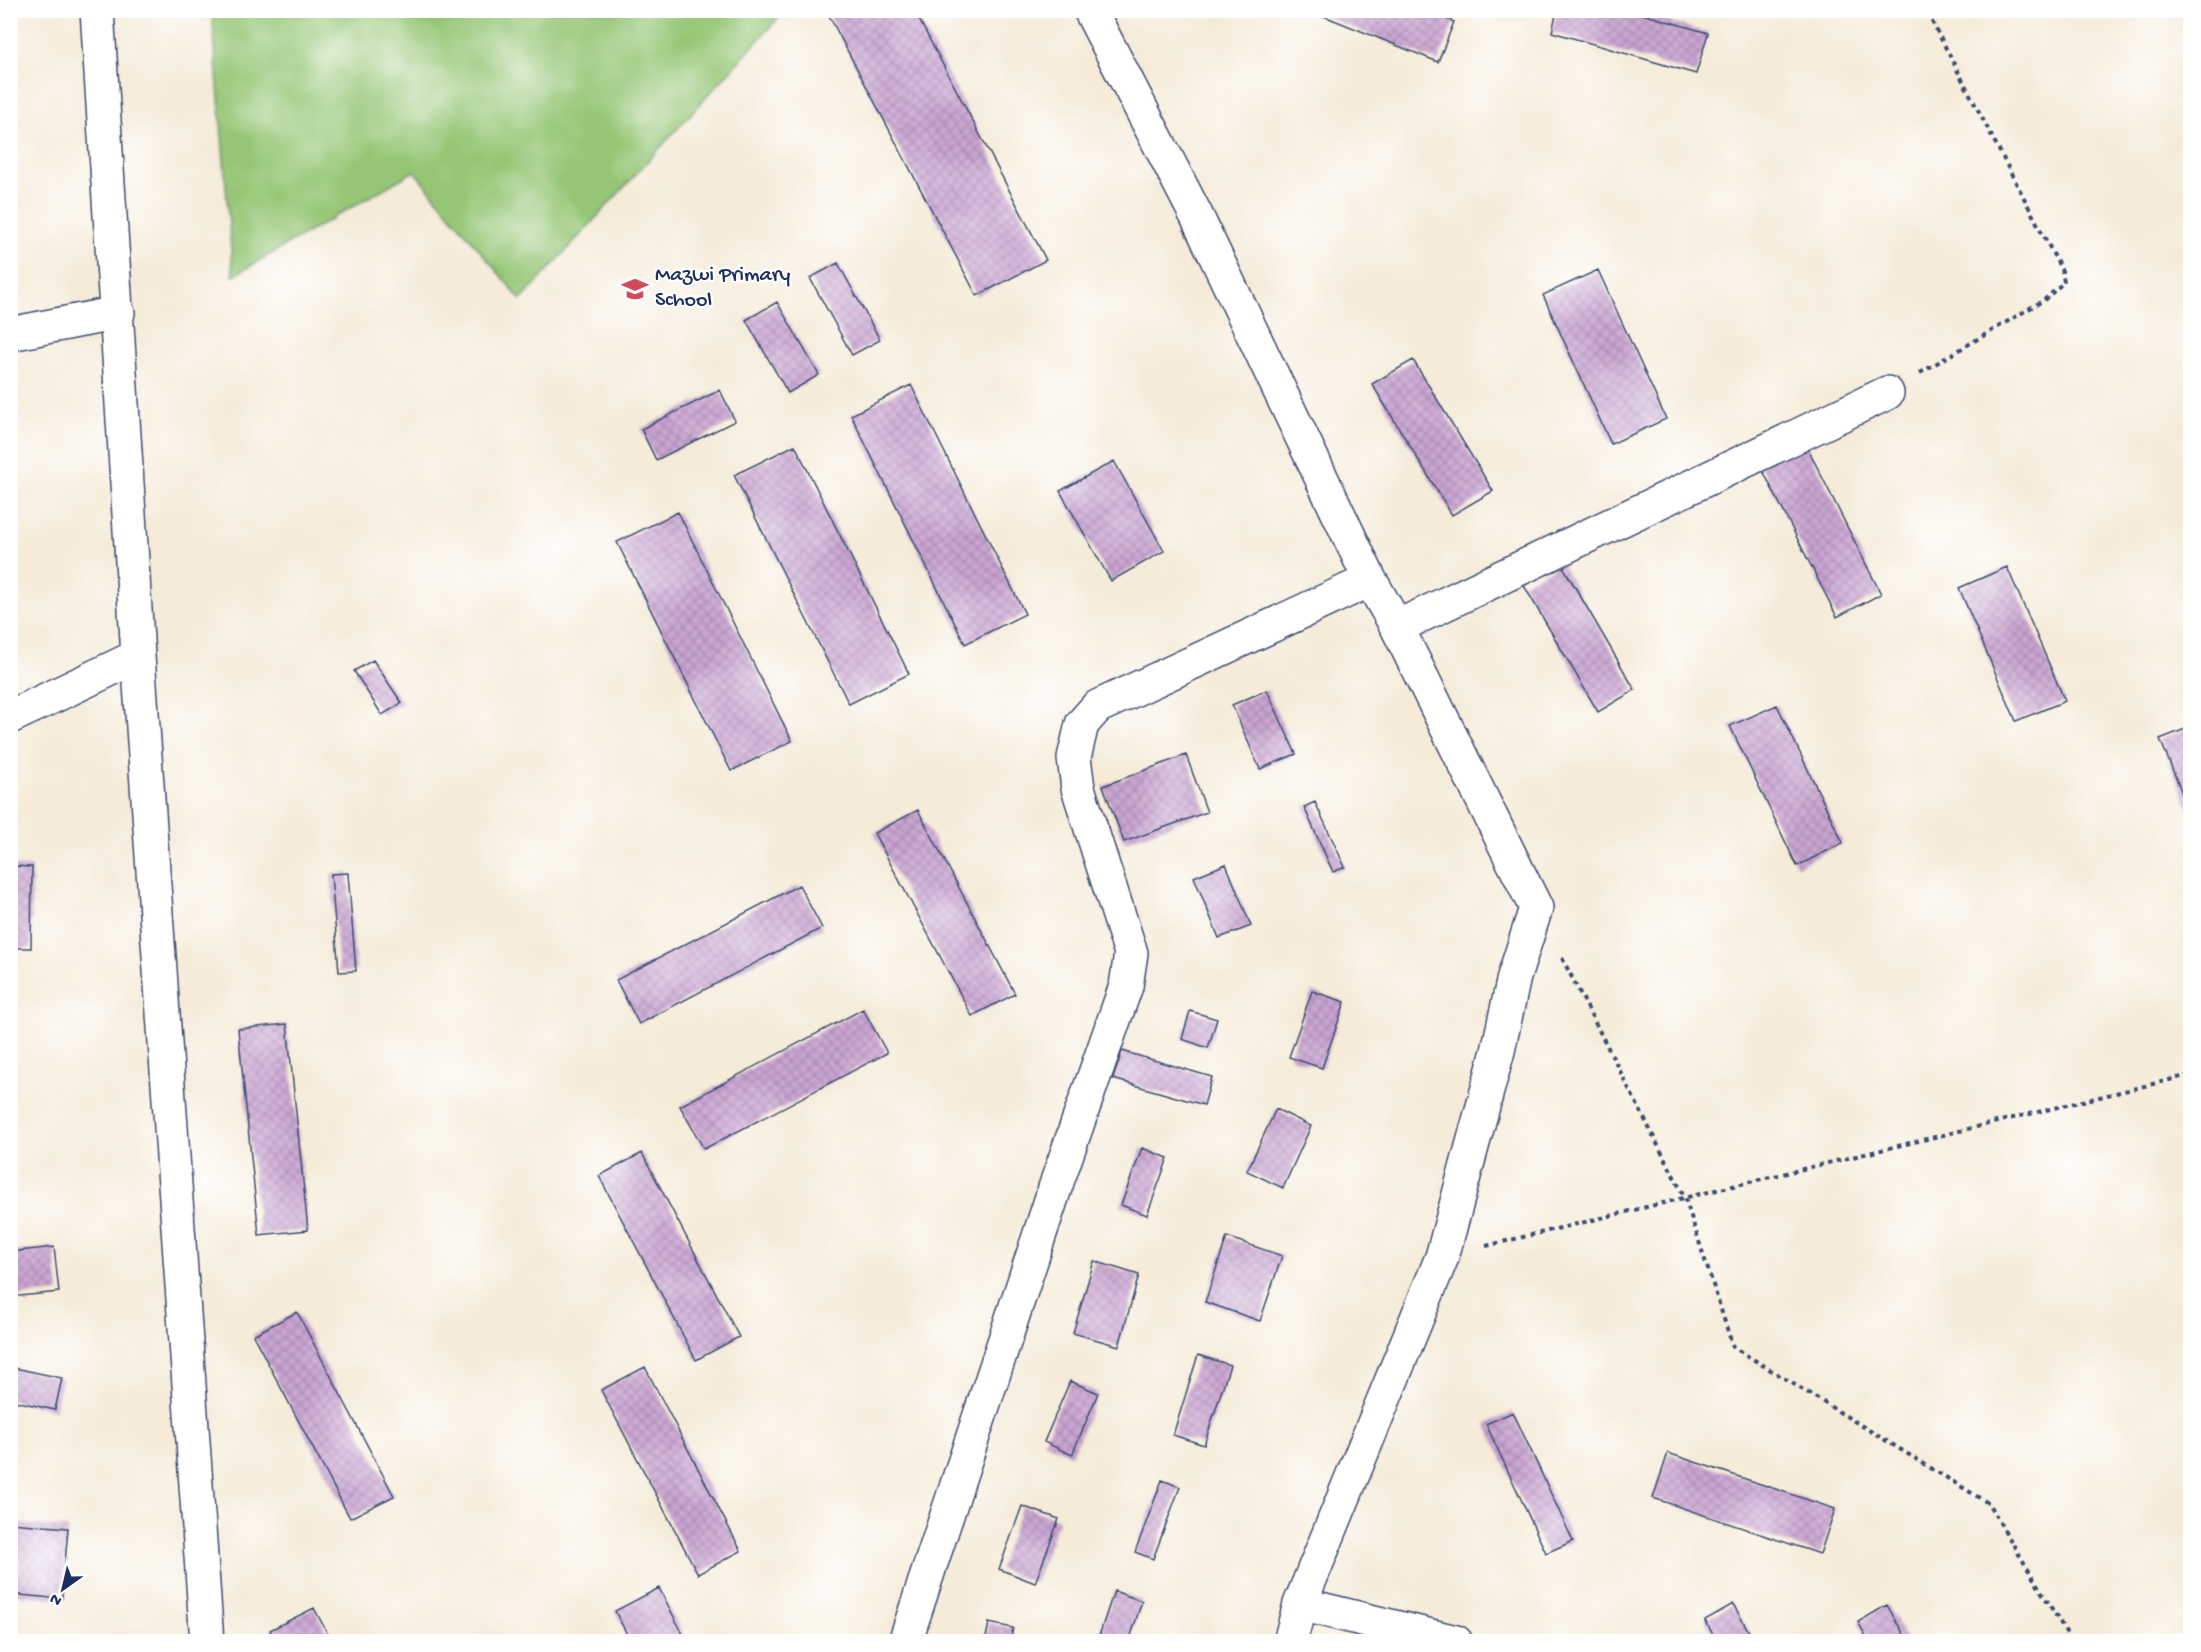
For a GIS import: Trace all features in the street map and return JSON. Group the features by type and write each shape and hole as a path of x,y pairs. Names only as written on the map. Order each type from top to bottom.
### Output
{"street":[{"path":"97,10 138,656 207,1641"},
{"path":"1090,10 1201,225 1370,580 1397,627 1536,908 1514,977 1498,1051 1442,1257 1300,1604 1290,1641"},
{"path":"10,334 118,313"},
{"path":"1397,627 1887,393"},
{"path":"905,1641 1058,1179 1126,986 1131,953 1078,788 1074,758 1082,724 1097,707 1370,580"},
{"path":"10,717 138,656"},
{"path":"1300,1604 1456,1641"}],"path":[{"path":"1887,393 2044,300 2064,282 2062,271 1926,10"},
{"path":"1536,908 1685,1198 1733,1347 1988,1503 2072,1641"},
{"path":"1442,1257 2190,1075"}],"green space":[{"path":"212,10 785,11 521,300 414,171 233,276"}],"building":[{"path":"826,10 914,10 1046,260 977,296"},
{"path":"1309,10 1424,10 1454,22 1438,62"},
{"path":"1557,10 1629,10 1708,33 1696,74 1552,32"},
{"path":"838,263 880,340 852,355 810,278"},
{"path":"1598,270 1666,419 1611,444 1543,295"},
{"path":"777,302 819,375 788,393 746,320"},
{"path":"1413,360 1493,491 1452,515 1372,384"},
{"path":"911,385 1025,614 965,644 851,415"},
{"path":"720,390 735,421 656,460 641,429"},
{"path":"1802,437 1881,594 1837,617 1757,459"},
{"path":"795,445 909,674 849,704 734,475"},
{"path":"1114,461 1164,551 1111,581 1060,491"},
{"path":"678,512 792,741 731,771 617,542"},
{"path":"1561,563 1635,690 1598,712 1523,584"},
{"path":"2007,567 2065,701 2016,721 1959,588"},
{"path":"373,660 402,703 382,715 354,671"},
{"path":"1267,690 1296,754 1260,769 1232,705"},
{"path":"1777,705 1843,843 1797,866 1730,726"},
{"path":"2190,727 2190,813 2160,739"},
{"path":"1186,755 1207,812 1124,842 1103,786"},
{"path":"1315,802 1345,867 1333,872 1304,807"},
{"path":"918,810 1015,994 972,1016 874,833"},
{"path":"1226,864 1251,926 1219,938 1194,877"},
{"path":"10,866 32,867 31,948 10,948"},
{"path":"348,873 356,971 339,972 331,874"},
{"path":"799,885 822,928 639,1024 616,980"},
{"path":"1312,991 1345,1002 1322,1068 1289,1057"},
{"path":"863,1009 887,1053 704,1149 680,1106"},
{"path":"1190,1011 1217,1019 1208,1048 1182,1039"},
{"path":"287,1024 308,1230 259,1235 238,1029"},
{"path":"1122,1051 1212,1077 1204,1105 1113,1079"},
{"path":"1276,1109 1311,1126 1283,1188 1247,1171"},
{"path":"1142,1148 1168,1158 1147,1215 1121,1205"},
{"path":"642,1153 739,1337 696,1360 599,1176"},
{"path":"1227,1237 1282,1256 1260,1321 1205,1302"},
{"path":"54,1247 59,1292 10,1297 10,1252"},
{"path":"1094,1261 1139,1275 1119,1346 1073,1333"},
{"path":"297,1312 394,1496 350,1518 253,1335"},
{"path":"1198,1355 1230,1365 1204,1445 1173,1435"},
{"path":"10,1367 62,1378 55,1410 10,1400"},
{"path":"645,1367 741,1551 698,1574 601,1390"},
{"path":"1070,1381 1098,1393 1072,1455 1044,1442"},
{"path":"1513,1412 1573,1541 1546,1553 1486,1424"},
{"path":"1668,1453 1835,1509 1820,1554 1653,1498"},
{"path":"1162,1480 1180,1487 1153,1559 1135,1552"},
{"path":"1022,1506 1059,1519 1035,1583 999,1569"},
{"path":"10,1523 68,1528 62,1599 10,1594"},
{"path":"659,1588 687,1642 631,1642 615,1611"},
{"path":"1114,1591 1142,1601 1129,1642 1097,1642"},
{"path":"1733,1604 1755,1642 1717,1642 1705,1620"},
{"path":"1887,1605 1908,1642 1869,1642 1858,1622"},
{"path":"314,1608 332,1642 276,1642 270,1630"},
{"path":"989,1623 1013,1628 1010,1642 985,1642"}],"place":[{"name":"Mazwi Primary School","path":"635,289"}]}
